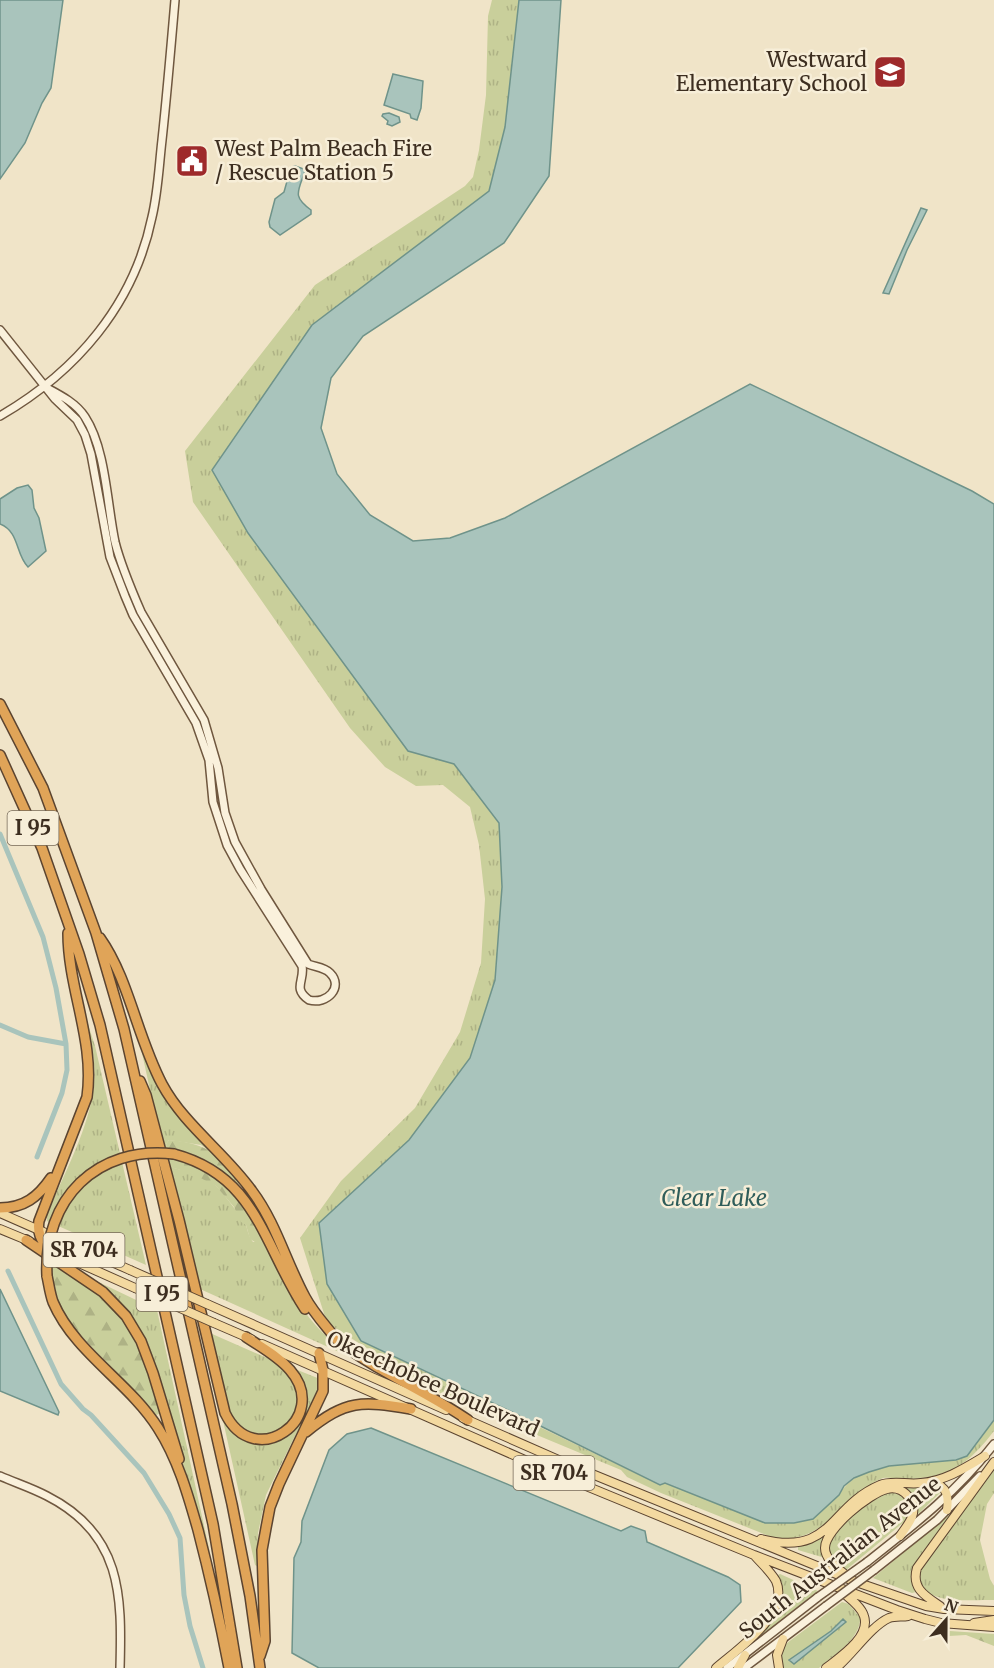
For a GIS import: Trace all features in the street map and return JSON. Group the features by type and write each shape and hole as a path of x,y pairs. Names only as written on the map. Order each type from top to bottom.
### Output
{"highway":[{"name":"I 95","path":"0,704 43,788 96,933 130,1054 236,1523 250,1596 259,1664"},
{"name":"I 95","path":"0,755 42,848 100,1025 217,1542 237,1668"},
{"path":"48,1250 40,1238 38,1229 59,1166 87,1097 89,1079 86,1042 68,950 69,925"},
{"path":"96,933 112,955 144,1045 167,1093 183,1114 254,1192 305,1298 340,1344"},
{"path":"130,1054 146,1095 179,1220 225,1413 229,1422 242,1434 251,1438 269,1439 286,1433 299,1417 302,1396 299,1384 291,1370 246,1337"},
{"path":"187,1490 158,1428 144,1409 80,1342 58,1312 47,1276 47,1247 50,1233 57,1212 74,1187 99,1168 141,1153 174,1154 207,1165 233,1185 253,1212 293,1291 323,1330 364,1360 441,1402 468,1420"},
{"path":"0,1208 17,1207 31,1200 49,1182 59,1166"},
{"path":"26,1240 103,1292 132,1325 141,1341 153,1372 178,1455 215,1593 229,1668"},
{"path":"259,1664 265,1641 262,1550 266,1528 270,1508 279,1485 323,1391 323,1370 319,1353"},
{"path":"304,1433 326,1416 356,1404 381,1404 411,1409"}],"main road":[{"name":"Okeechobee Boulevard","path":"0,1213 570,1465 856,1582 917,1603 944,1609 994,1611"},
{"name":"Okeechobee Boulevard","path":"0,1229 552,1472 754,1555 916,1616 941,1623 994,1627"},
{"path":"734,1532 777,1543 803,1542 817,1536 851,1504 879,1486 890,1482 907,1484 932,1482 950,1476 985,1456"},
{"path":"944,1609 919,1591 915,1580 916,1568 994,1462"},
{"path":"932,1482 943,1487 948,1497 947,1510"},
{"path":"856,1582 832,1563 825,1550 830,1535 840,1522 870,1498 892,1488 905,1493 913,1507 913,1515 900,1536"},
{"path":"716,1668 768,1620 777,1607 777,1583 754,1555"},
{"path":"826,1668 858,1640 865,1625 865,1617 861,1611 836,1587"},
{"path":"836,1668 879,1624 892,1617 916,1616"},
{"path":"966,1625 994,1620"},
{"path":"779,1668 777,1655 783,1639"},
{"path":"738,1668 745,1654"}],"street":[{"path":"0,416 45,387 73,363 98,334 123,295 142,253 155,200 175,0"},
{"path":"0,330 45,387 77,420 95,453 124,572 141,612 204,720 218,768 225,813 235,842 261,889 308,963 332,974 334,988 328,998 322,1001 309,1000 301,992 299,981 303,973 302,966 227,845 213,802 204,744 196,723 133,615 116,575 106,539 95,453"},
{"path":"106,539 114,537"},
{"name":"South Australian Avenue","path":"727,1668 928,1514 948,1497 994,1444"},
{"name":"South Australian Avenue","path":"744,1668 874,1570 947,1510 994,1462"},
{"path":"0,1476 59,1503 79,1518 99,1541 118,1584 121,1630 120,1668"}],"green space":[{"path":"492,0 519,0 505,127 489,191 313,325 212,470 408,751 454,764 499,823 502,891 495,980 470,1058 409,1140 319,1223 361,1341 660,1485 664,1483 839,1495 847,1484 869,1471 897,1465 958,1459 965,1456 994,1420 994,1431 976,1452 959,1466 938,1475 926,1477 880,1479 862,1491 822,1526 803,1536 779,1540 661,1493 627,1477 621,1470 453,1400 424,1384 327,1323 300,1238 341,1181 415,1108 460,1032 481,963 485,899 479,845 470,807 443,785 416,786 385,767 350,728 193,502 185,451 315,285 465,186 473,177 486,95 488,16"},
{"path":"85,1015 95,1046 146,1265 47,1221 47,1214 82,1133 92,1099 94,1066"},
{"path":"140,1044 148,1064 217,1156 201,1145 169,1140 166,1144 168,1149 163,1149"},
{"path":"169,1140 195,1145 213,1153 221,1159 244,1188 209,1162 191,1154 168,1149 166,1144"},
{"path":"166,1157 190,1162 227,1184 250,1214 263,1240 258,1244 250,1239 246,1225 241,1222 234,1207 216,1186 191,1173 170,1167"},
{"path":"168,1165 196,1175 218,1188 246,1225 253,1242 263,1240 304,1311 322,1332 359,1361 200,1289"},
{"path":"50,1263 98,1292 122,1317 132,1332 146,1364 161,1413 154,1416 66,1317 56,1296"},
{"path":"84,1275 157,1310 210,1553 181,1458 127,1312 113,1295"},
{"path":"210,1333 276,1362 290,1373 300,1398 290,1426 264,1437 244,1432 229,1416"},
{"path":"295,1369 320,1379 319,1387 266,1495 258,1533 257,1566 222,1416 238,1433 259,1442 301,1418"},
{"path":"994,1469 994,1493 987,1504 980,1540 994,1586 994,1600 952,1600 932,1595 918,1582 922,1563"},
{"path":"931,1485 942,1491 917,1515 916,1498 901,1487"},
{"path":"889,1492 904,1498 911,1514 908,1514 904,1522 846,1570 832,1558 829,1544 832,1537 854,1514"},
{"path":"950,1514 915,1563 911,1575 916,1592 912,1593 873,1578"},
{"path":"827,1532 822,1544 825,1558 798,1550 798,1547 812,1543"},
{"path":"778,1575 818,1591 731,1659 771,1622 778,1611 783,1588"},
{"path":"842,1602 849,1604 857,1614 860,1614 857,1631 847,1645 819,1668 782,1668 781,1655 787,1643"},
{"path":"935,1630 994,1634 994,1646 966,1635 932,1637"}],"water":[{"path":"0,0 63,0 51,88 25,143 0,179"},
{"name":"Clear Lake","path":"519,0 561,0 549,176 504,243 363,336 331,378 321,428 337,474 370,515 413,541 450,538 505,518 750,384 972,491 994,504 994,1420 967,1456 956,1460 889,1466 869,1472 854,1478 844,1486 839,1495 813,1519 794,1523 765,1523 665,1483 660,1485 361,1341 327,1284 319,1223 409,1140 470,1058 495,980 502,887 499,823 454,764 408,751 248,533 212,470 312,325 489,191 505,127"},
{"path":"393,74 423,81 421,108 417,120 411,118 410,114 384,105"},
{"path":"389,113 399,117 400,122 392,126 387,124 388,121 382,116"},
{"path":"295,166 305,171 298,193 301,201 311,210 311,214 280,235 270,227 269,222 275,199 284,192 291,167"},
{"path":"921,208 927,210 889,294 883,293"},
{"path":"28,485 32,490 34,508 39,518 46,551 28,567 11,532 0,524 0,499 17,488"},
{"path":"0,1289 59,1412 58,1415 0,1391"},
{"path":"371,1428 621,1531 631,1526 645,1531 647,1542 728,1577 740,1585 741,1602 678,1668 319,1668 292,1653 294,1558 301,1542 302,1521 329,1450 347,1434"},
{"path":"843,1619 846,1622 794,1664 789,1660 831,1631"}],"waterway":[{"path":"0,834 43,937 56,988 66,1044 67,1070 62,1093 37,1157"},
{"path":"0,1025 28,1037 66,1044"},
{"path":"8,1271 61,1384 144,1473 169,1514 180,1538 184,1595 190,1626 203,1668"}],"place":[{"name":"Westward Elementary School","path":"890,72"},
{"name":"West Palm Beach Fire / Rescue Station 5","path":"192,161"}]}
